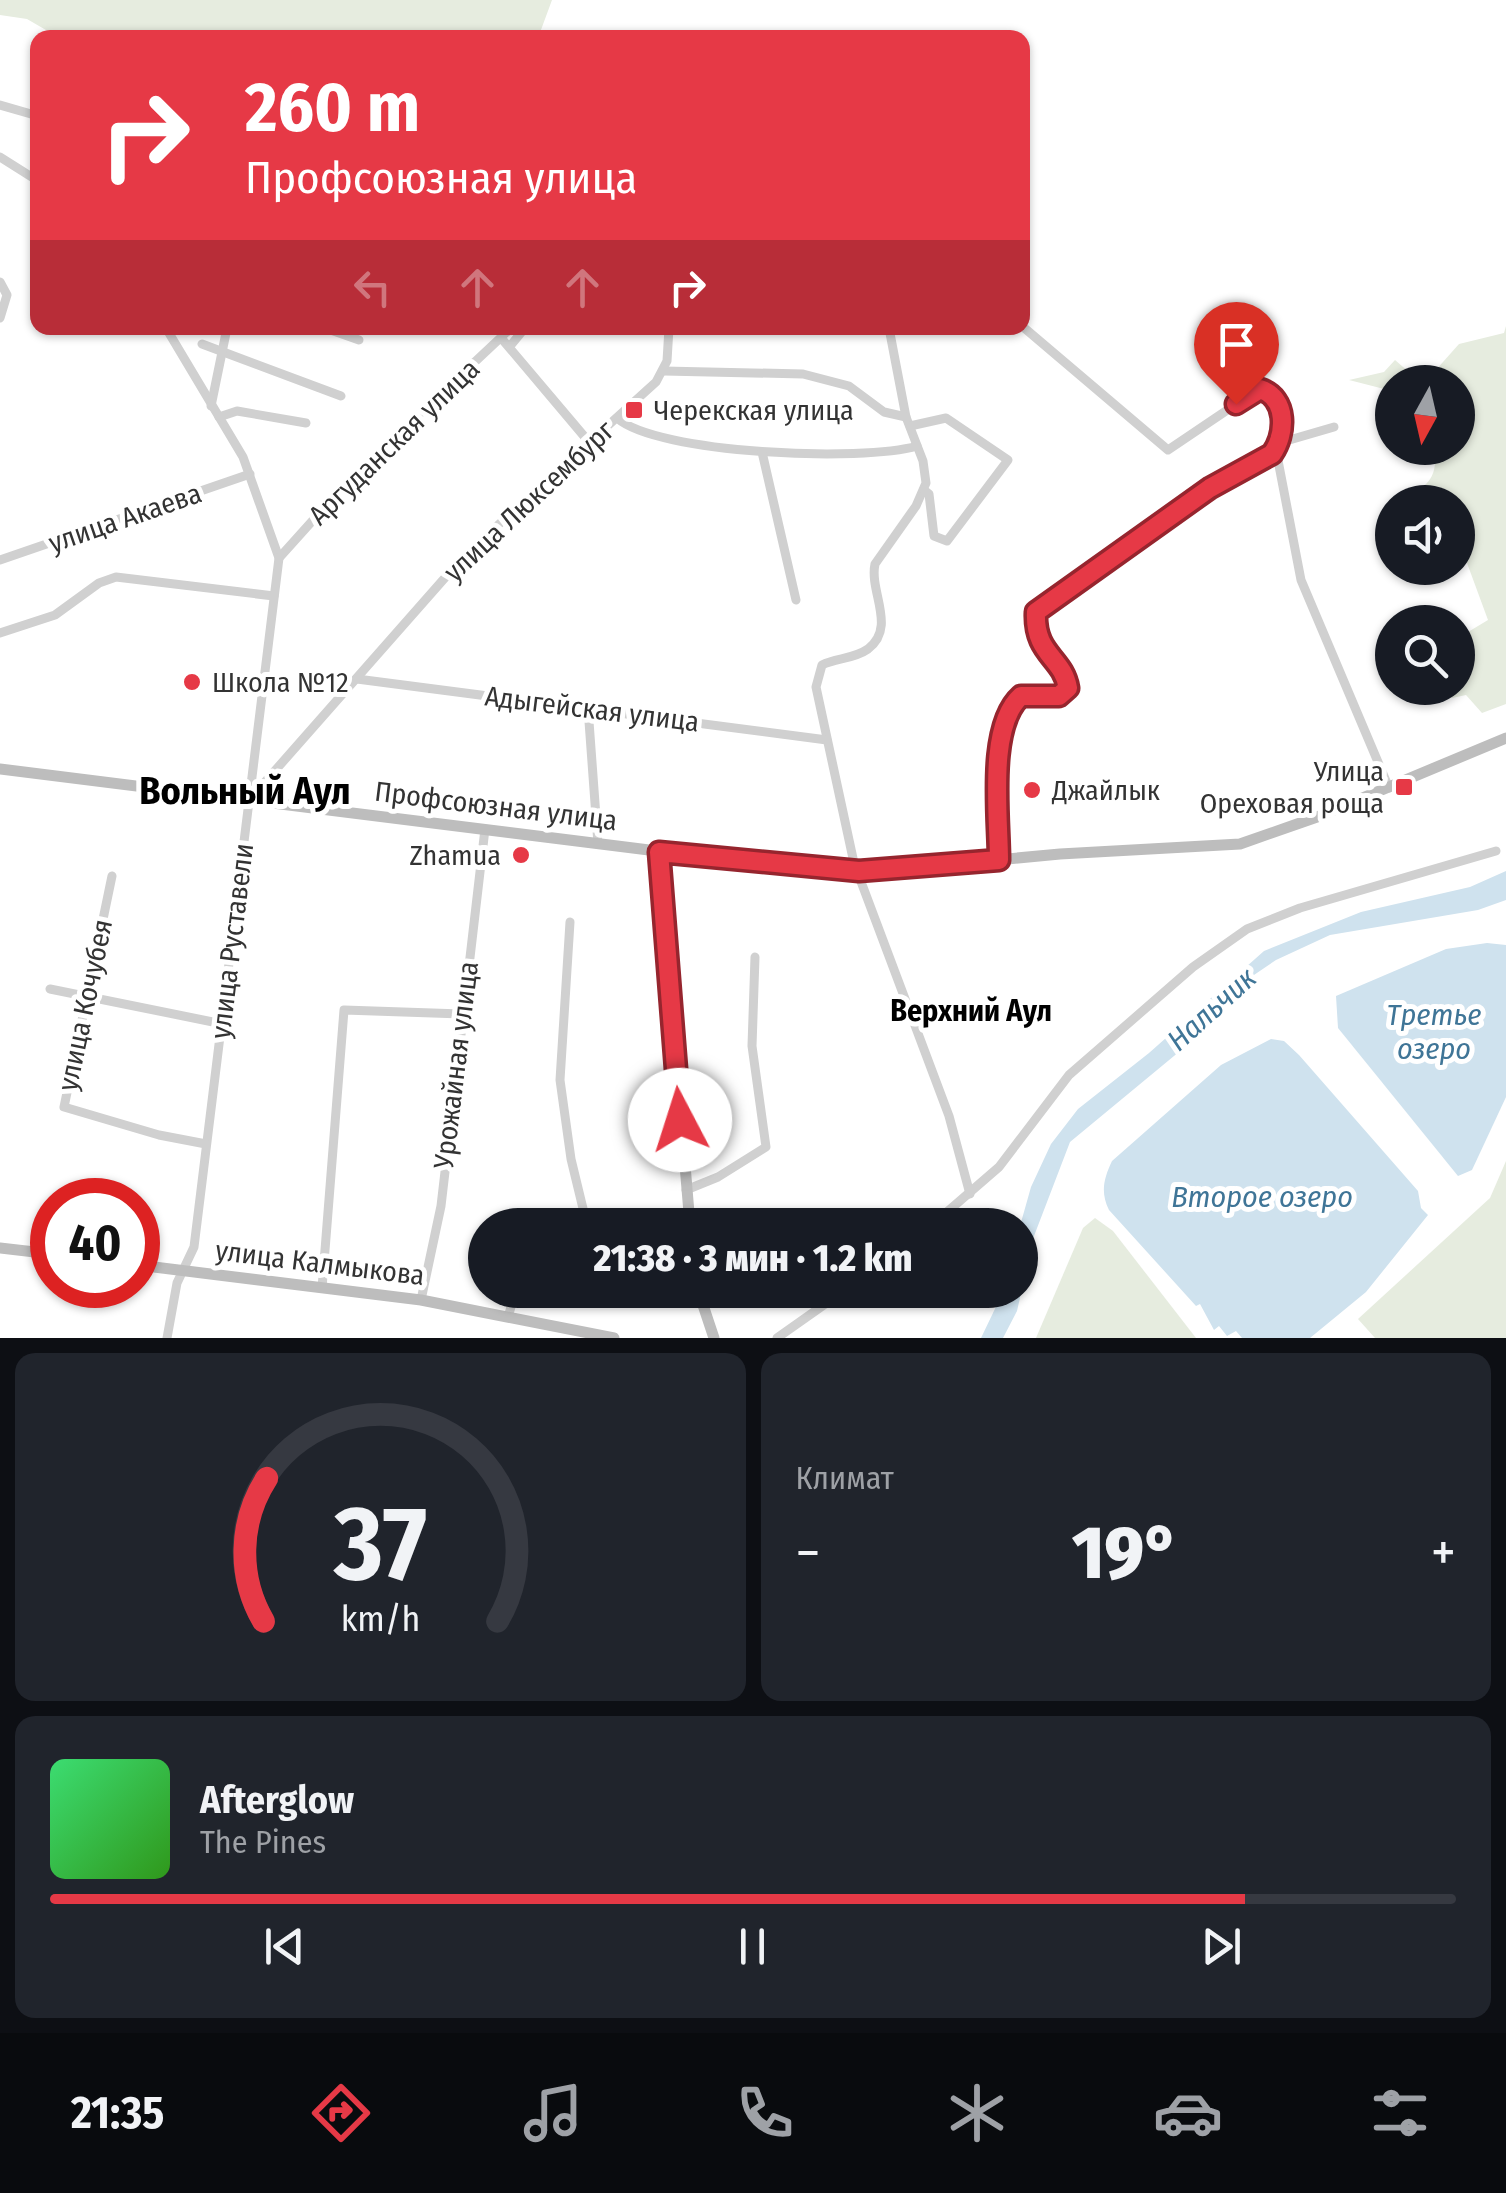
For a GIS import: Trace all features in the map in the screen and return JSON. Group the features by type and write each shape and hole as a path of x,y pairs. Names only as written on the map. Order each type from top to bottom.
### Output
{"street":[{"path":"0,105 30,114"},
{"path":"0,157 30,176"},
{"path":"0,282 7,294 0,318"},
{"path":"1030,333 1168,450 1260,389 1273,396 1281,412 1277,446 1301,580 1389,788"},
{"name":"улица Руставели","path":"167,1338 177,1282 194,1247 279,558 250,474 170,335"},
{"path":"211,406 225,335"},
{"path":"345,335 359,340"},
{"name":"Аргуданская улица","path":"279,558 417,413 507,342 509,335"},
{"path":"516,335 507,342 588,442"},
{"path":"668,335 664,370 802,374 848,386 884,412 908,422 946,418 1008,460 947,541 934,536 930,494 924,490"},
{"path":"890,335 908,422 926,471 924,490 875,564 873,579 882,623 875,642 862,652 818,669 816,687 859,871 949,1116 970,1194"},
{"path":"202,344 341,396"},
{"name":"улица Люксембург","path":"248,801 471,550 617,418 664,370"},
{"path":"219,417 237,411 306,422"},
{"path":"617,418 632,429 660,438 762,452 880,454 916,446"},
{"path":"999,860 1000,746 1005,718 1021,696 1059,696 1068,688 1065,676 1041,647 1036,612 1210,488 1277,446 1334,427"},
{"path":"762,452 796,600"},
{"name":"улица Акаева","path":"0,560 250,474"},
{"path":"0,634 56,615 99,582 116,577 274,596"},
{"name":"Адыгейская улица","path":"356,679 827,740"},
{"path":"588,708 598,844"},
{"name":"Профсоюзная улица","path":"0,769 659,852 859,871 1223,847 1299,824 1506,738"},
{"name":"Урожайная улица","path":"420,1300 441,1206 485,829"},
{"path":"953,1208 1002,1162 1069,1075 1193,967 1247,930 1300,908 1496,851"},
{"path":"659,852 688,1208"},
{"name":"улица Кочубея","path":"112,876 66,1110 206,1144"},
{"path":"570,922 560,1080 571,1159 584,1208"},
{"path":"686,1190 766,1147 752,1046 755,957"},
{"path":"50,989 223,1024"},
{"path":"322,1288 344,1010 462,1014"},
{"path":"0,1248 30,1251"},
{"name":"улица Калмыкова","path":"160,1268 420,1300 614,1338"},
{"path":"508,1317 511,1308"},
{"path":"704,1308 714,1338"},
{"path":"777,1338 820,1308"}],"shaded area":[{"path":"0,0 552,0 541,30 46,30 27,19 0,15"},
{"path":"1506,326 1506,704 1482,713 1475,705 1475,628 1488,620 1475,585 1475,485 1424,485 1435,465 1475,465 1475,365 1440,365 1459,344 1504,333"},
{"path":"1375,374 1375,387 1349,380"},
{"path":"1506,1161 1506,1338 1375,1338 1358,1319 1490,1198"},
{"path":"1095,1218 1113,1231 1196,1338 1036,1338 1083,1228"}],"water":[{"name":"Нальчик","path":"1506,871 1506,900 1478,910 1330,935 1276,960 1251,977 1220,1005 1203,1032 1070,1142 1038,1226 1038,1208 1025,1208 1031,1187 1051,1144 1078,1109 1149,1053 1264,951 1361,912 1470,887"},
{"name":"Третье озеро","path":"1487,943 1506,945 1506,1097 1472,1170 1458,1176 1338,1028 1336,996 1446,949"},
{"name":"Второе озеро","path":"1271,1039 1284,1041 1299,1055 1418,1191 1421,1208 1428,1215 1366,1292 1310,1338 1242,1338 1236,1331 1227,1336 1219,1326 1214,1330 1200,1304 1196,1306 1109,1210 1104,1191 1112,1161 1221,1065"},
{"path":"995,1308 1018,1308 1003,1338 981,1338"}],"place":[{"name":"Черекская улица","path":"634,410"},
{"name":"Школа №12","path":"192,682"},
{"name":"Улица Ореховая роща","path":"1404,787"},
{"name":"Джайлык","path":"1032,790"},
{"name":"Zhamua","path":"521,855"}],"district":[{"name":"Вольный Аул","path":"245,791"},
{"name":"Верхний Аул","path":"971,1011"}],"route":[{"path":"680,1120 659,852 859,871 999,860 1000,746 1005,718 1021,696 1059,696 1068,688 1065,676 1041,647 1036,612 1210,488 1276,450 1281,412 1266,390 1260,389 1236,404"}]}
